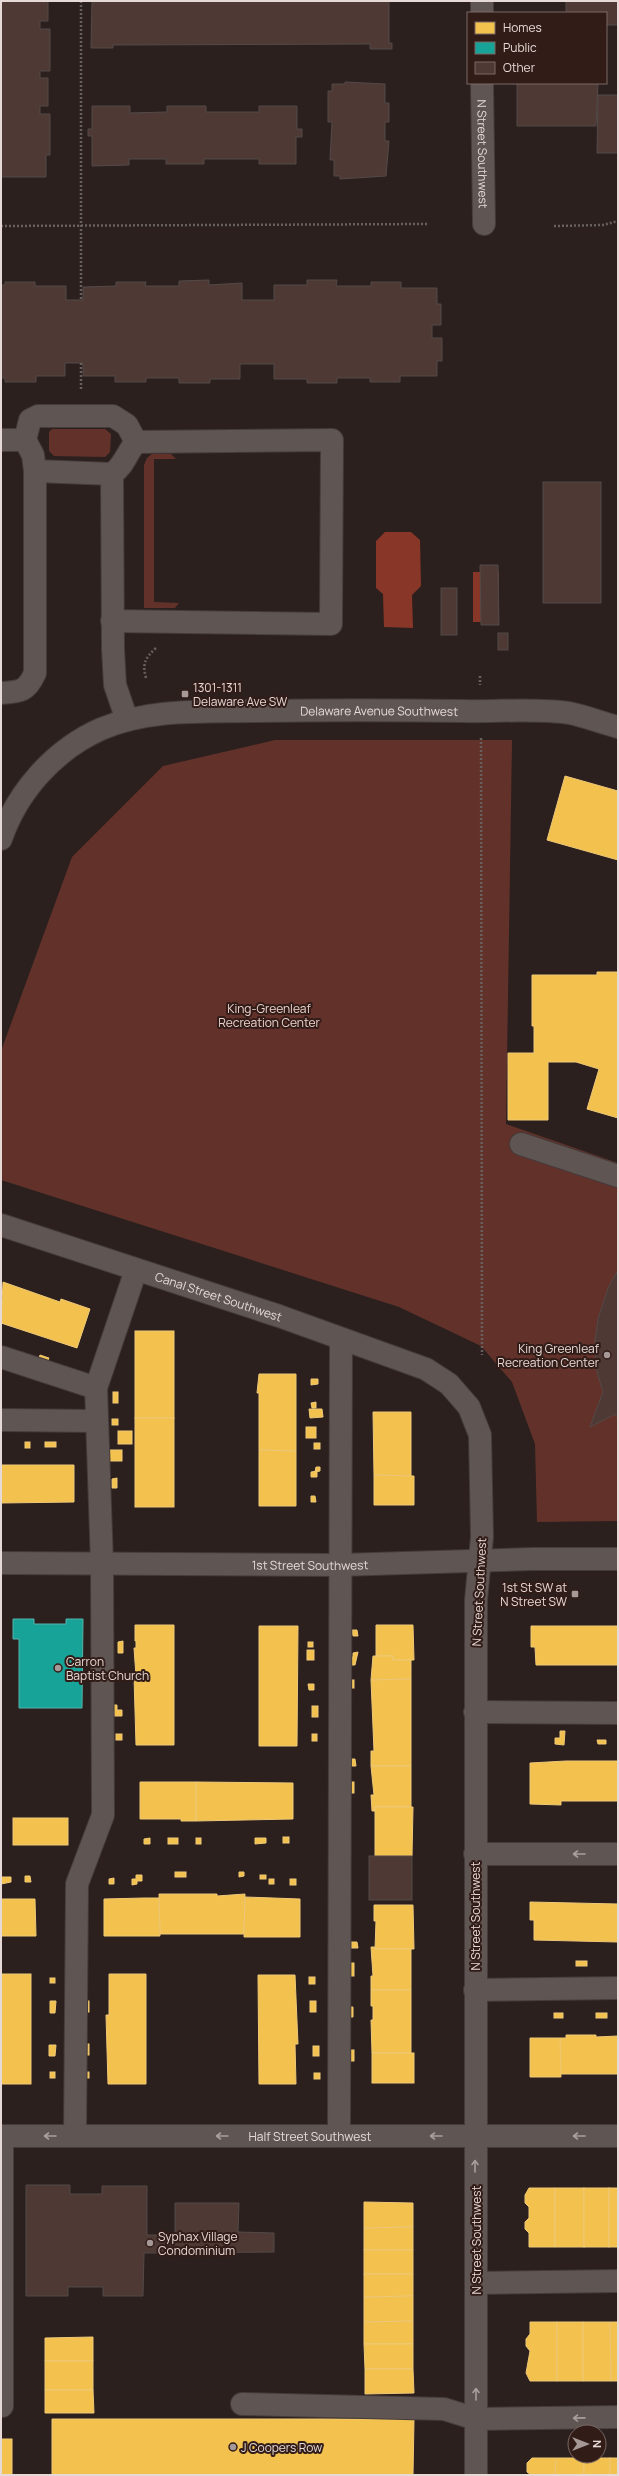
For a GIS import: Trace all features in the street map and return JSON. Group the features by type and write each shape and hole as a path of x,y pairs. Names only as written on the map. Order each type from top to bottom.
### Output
{"street":[{"path":"482,1 482,12"},
{"name":"N Street Southwest","path":"482,84 484,224"},
{"path":"1,693 19,692 30,685 35,672 35,471 33,455 25,440 30,420 38,416 113,416 127,425 136,442"},
{"path":"1,440 25,440"},
{"path":"112,621 331,624 332,440 136,442"},
{"path":"35,471 112,474 122,467 127,453 136,442"},
{"path":"112,474 112,621 115,685 127,720"},
{"name":"Delaware Avenue Southwest","path":"1,839 23,795 49,764 82,740 100,730 127,720 182,712 482,711 568,713 618,727"},
{"path":"520,1144 618,1176"},
{"name":"Canal Street Southwest","path":"1,1225 341,1339 435,1374"},
{"path":"75,2136 77,1884 103,1815 102,1564 96,1388 136,1270"},
{"path":"339,2136 341,1339"},
{"path":"1,1357 96,1388"},
{"name":"N Street Southwest","path":"435,1374 449,1384 469,1407 480,1435 482,1537 476,1600 475,1712 476,2475"},
{"path":"1,1420 97,1421"},
{"name":"1st Street Southwest","path":"1,1563 340,1565 479,1562 532,1559 618,1559"},
{"path":"475,1712 618,1713"},
{"path":"475,1854 618,1854"},
{"path":"475,1990 618,1988"},
{"path":"2,2136 2,2406"},
{"name":"Half Street Southwest","path":"2,2136 618,2136"},
{"path":"476,2283 618,2281"},
{"path":"242,2404 444,2409 476,2419 618,2417"}],"path":[{"path":"81,1 81,300"},
{"path":"554,226 603,225 618,221"},
{"path":"1,226 427,224"},
{"path":"146,678 144,669 145,658 156,647 155,622"},
{"path":"480,676 482,711 482,1355"}],"green space":[{"path":"52,429 105,429 111,434 110,452 105,457 54,456 49,451 49,432"},
{"path":"152,454 171,454 176,459 154,459 154,602 179,603 175,608 144,608 144,465 147,458"},
{"name":"King-Greenleaf Recreation Center","path":"275,740 512,740 506,1124 618,1163 618,1521 537,1522 535,1444 512,1382 481,1346 399,1307 1,1180 1,1051 72,857 163,766"}],"shaded area":[{"path":"385,532 411,532 420,540 421,586 412,595 413,628 384,627 383,594 376,588 376,541"},
{"path":"473,572 499,572 498,622 473,622"}],"building: Homes":[{"path":"565,776 618,791 618,860 547,840"},
{"path":"597,972 618,972 618,1118 587,1109 599,1069 576,1062 548,1062 548,1120 508,1120 508,1053 534,1053 534,1026 532,1026 532,975 597,975"},
{"path":"3,1282 60,1302 61,1299 90,1309 77,1348 1,1323"},
{"path":"135,1331 174,1331 174,1418 135,1418"},
{"path":"40,1355 49,1358 47,1363 38,1360"},
{"path":"259,1374 296,1374 296,1451 259,1450 259,1393 257,1393"},
{"path":"311,1379 318,1379 318,1384 311,1385"},
{"path":"113,1392 118,1392 118,1403 113,1403"},
{"path":"316,1402 316,1408 312,1408 311,1403"},
{"path":"309,1409 322,1409 323,1417 310,1418"},
{"path":"373,1412 411,1412 411,1476 374,1475"},
{"path":"135,1418 174,1418 174,1507 135,1507"},
{"path":"112,1419 118,1419 118,1425 112,1425"},
{"path":"306,1427 316,1427 316,1438 306,1438"},
{"path":"118,1431 132,1431 132,1444 118,1444"},
{"path":"25,1442 30,1442 30,1448 25,1448"},
{"path":"45,1442 56,1442 56,1447 45,1447"},
{"path":"314,1443 320,1443 320,1449 314,1449"},
{"path":"109,1450 122,1450 122,1461 109,1461"},
{"path":"259,1450 296,1451 296,1506 259,1506"},
{"path":"1,1465 74,1465 74,1502 1,1503"},
{"path":"316,1467 320,1467 320,1471 315,1472"},
{"path":"317,1471 317,1477 311,1477 311,1472"},
{"path":"374,1475 414,1476 414,1505 374,1505"},
{"path":"117,1478 117,1488 112,1488 112,1479"},
{"path":"311,1496 315,1496 316,1502 311,1502"},
{"path":"135,1625 174,1625 174,1745 136,1745 134,1676 136,1676 134,1648 136,1648"},
{"path":"376,1625 413,1625 414,1660 393,1660 393,1656 376,1656"},
{"path":"259,1626 298,1626 297,1746 259,1746"},
{"path":"531,1626 618,1626 618,1665 536,1665 535,1647 531,1647"},
{"path":"352,1630 357,1630 358,1636 353,1636"},
{"path":"123,1641 123,1653 118,1653 118,1642"},
{"path":"308,1642 313,1642 313,1647 308,1647"},
{"path":"307,1650 314,1650 314,1660 307,1660"},
{"path":"358,1652 355,1665 349,1665 349,1657 353,1657 353,1653"},
{"path":"373,1656 393,1656 393,1660 411,1660 411,1679 371,1680"},
{"path":"411,1679 411,1766 371,1766 371,1751 374,1751 371,1680"},
{"path":"348,1680 354,1680 354,1688 348,1688"},
{"path":"308,1684 314,1684 314,1690 309,1690"},
{"path":"110,1705 117,1705 117,1710 122,1710 122,1716 114,1716 114,1711 110,1711"},
{"path":"312,1706 318,1706 318,1717 312,1717"},
{"path":"560,1731 565,1731 564,1745 555,1744 555,1738 560,1738"},
{"path":"116,1734 122,1734 122,1740 116,1740"},
{"path":"312,1734 317,1734 317,1741 312,1741"},
{"path":"597,1740 606,1740 606,1744 598,1744"},
{"path":"350,1759 355,1759 356,1766 350,1766"},
{"path":"618,1761 618,1801 561,1801 561,1805 530,1804 530,1763"},
{"path":"371,1766 411,1766 411,1807 375,1807 375,1811 372,1811 371,1795 374,1795"},
{"path":"140,1782 196,1782 196,1821 181,1821 181,1819 140,1819"},
{"path":"196,1782 293,1783 293,1819 196,1821"},
{"path":"348,1782 354,1782 354,1793 348,1793"},
{"path":"375,1807 413,1807 412,1856 375,1856"},
{"path":"13,1818 68,1818 68,1845 13,1845"},
{"path":"283,1837 289,1837 289,1843 283,1843"},
{"path":"150,1838 150,1844 144,1844 144,1839"},
{"path":"168,1838 178,1838 178,1844 168,1844"},
{"path":"196,1838 201,1838 201,1844 196,1844"},
{"path":"255,1838 266,1838 266,1843 255,1844"},
{"path":"175,1872 186,1872 186,1877 175,1877"},
{"path":"239,1872 244,1872 244,1876 239,1877"},
{"path":"136,1875 142,1875 142,1881 137,1881 137,1884 132,1885 132,1879 136,1879"},
{"path":"260,1875 266,1875 266,1879 260,1879"},
{"path":"25,1876 30,1876 31,1882 25,1882"},
{"path":"1,1877 11,1877 11,1882 1,1884"},
{"path":"114,1878 114,1884 109,1884 109,1879"},
{"path":"269,1879 274,1879 274,1884 269,1884"},
{"path":"290,1879 296,1879 296,1885 290,1885"},
{"path":"159,1894 217,1894 217,1896 245,1894 244,1934 160,1934"},
{"path":"245,1897 300,1899 300,1937 244,1937"},
{"path":"159,1898 160,1936 104,1936 104,1899"},
{"path":"1,1899 35,1899 36,1936 1,1936"},
{"path":"530,1902 618,1904 618,1942 534,1940 534,1920 530,1920"},
{"path":"374,1905 413,1905 414,1949 375,1949 376,1921 374,1921"},
{"path":"351,1942 357,1942 358,1948 351,1948"},
{"path":"371,1947 375,1947 375,1949 411,1949 411,1990 371,1990 371,1976 373,1976"},
{"path":"576,1961 587,1961 587,1966 576,1966"},
{"path":"348,1963 354,1963 354,1976 348,1976"},
{"path":"1,1974 31,1974 31,2084 1,2084"},
{"path":"109,1974 146,1974 146,2084 108,2084 106,2015 109,2015"},
{"path":"258,1975 295,1975 298,2044 295,2044 296,2084 259,2084"},
{"path":"309,1977 315,1977 315,1984 309,1984"},
{"path":"50,1978 55,1978 55,1983 50,1983"},
{"path":"371,1990 411,1990 411,2053 372,2053 371,2020 373,2020 373,2006 371,2006"},
{"path":"50,2001 56,2001 55,2013 50,2013"},
{"path":"84,2001 89,2001 89,2012 84,2012"},
{"path":"310,2001 316,2001 316,2012 310,2012"},
{"path":"348,2007 353,2007 353,2017 349,2017"},
{"path":"554,2013 563,2013 563,2018 554,2018"},
{"path":"596,2013 607,2013 607,2018 596,2018"},
{"path":"566,2035 596,2035 596,2037 618,2036 618,2074 560,2074 560,2038 566,2038"},
{"path":"530,2038 560,2038 561,2077 530,2077"},
{"path":"84,2044 89,2044 89,2055 84,2055"},
{"path":"49,2045 56,2045 55,2056 49,2056"},
{"path":"313,2046 319,2046 319,2056 313,2056"},
{"path":"348,2050 354,2050 354,2061 348,2061"},
{"path":"372,2053 414,2053 414,2083 372,2083"},
{"path":"50,2072 55,2072 55,2078 50,2078"},
{"path":"84,2072 89,2072 89,2078 84,2078"},
{"path":"314,2073 320,2073 320,2079 314,2079"},
{"path":"529,2188 555,2188 555,2247 529,2247 529,2233 525,2229 525,2222 529,2218 529,2207 525,2203 525,2195"},
{"path":"555,2188 584,2188 584,2247 555,2247"},
{"path":"584,2188 609,2188 609,2247 584,2247"},
{"path":"609,2188 618,2188 618,2247 609,2247"},
{"path":"364,2202 413,2203 413,2227 364,2228"},
{"path":"413,2227 413,2250 364,2250 364,2228"},
{"path":"364,2250 413,2250 413,2274 364,2274"},
{"path":"364,2274 413,2274 413,2296 364,2297"},
{"path":"413,2296 413,2321 364,2322 364,2297"},
{"path":"413,2321 413,2344 364,2344 364,2322"},
{"path":"530,2322 557,2322 557,2381 530,2381 526,2373 530,2351 526,2346 526,2339 530,2334"},
{"path":"557,2322 583,2322 583,2381 557,2381"},
{"path":"583,2322 610,2322 611,2381 583,2381"},
{"path":"610,2322 618,2322 618,2381 611,2381"},
{"path":"93,2337 93,2361 45,2361 45,2338"},
{"path":"364,2344 413,2344 413,2369 365,2369"},
{"path":"45,2361 93,2361 93,2390 45,2390"},
{"path":"365,2369 413,2369 414,2393 365,2394"},
{"path":"45,2390 93,2390 94,2413 45,2413"},
{"name":"J Coopers Row","path":"52,2419 414,2419 413,2475 52,2475"},
{"path":"1,2439 12,2439 12,2475 1,2475"},
{"path":"532,2458 556,2458 555,2475 531,2475 527,2472 527,2463"},
{"path":"556,2458 567,2458 567,2464 584,2464 584,2475 555,2475"},
{"path":"607,2458 610,2458 610,2475 584,2475 584,2464 607,2464"},
{"path":"610,2458 618,2458 618,2475 610,2475"}],"building: Public":[{"path":"13,1619 34,1619 34,1624 66,1624 66,1619 83,1619 82,1708 19,1708 19,1639 13,1639"}],"building: Other":[{"path":"1,1 48,1 48,21 40,21 40,29 50,29 50,71 40,71 40,78 48,78 48,106 40,106 40,114 50,114 50,155 46,155 46,177 1,177"},
{"path":"92,1 389,1 389,43 392,43 392,49 370,49 370,44 113,45 113,48 91,48"},
{"path":"566,1 618,1 618,25 607,25 607,12 566,12"},
{"path":"345,82 385,84 385,103 389,103 389,122 385,122 385,141 389,141 386,176 340,179 340,176 334,176 334,160 330,160 332,122 328,122 328,91 332,91 332,84 345,84"},
{"path":"517,84 598,84 596,126 517,126"},
{"path":"598,95 618,95 618,153 597,153"},
{"path":"92,106 130,106 130,113 167,112 167,106 206,106 206,112 259,112 259,106 297,106 297,129 302,129 302,137 296,137 296,164 259,164 259,159 204,159 204,164 166,164 166,159 129,159 129,165 92,166 92,136 88,136 88,129 92,129"},
{"path":"209,280 209,285 242,283 242,300 274,300 274,285 307,285 307,280 337,280 336,286 371,286 371,282 401,282 401,288 437,288 437,304 441,304 441,325 432,325 432,338 442,338 442,361 437,361 437,376 400,376 400,382 370,382 370,378 337,378 337,383 307,383 307,379 274,379 274,364 240,364 240,379 210,379 210,383 179,383 179,378 146,378 146,382 115,382 115,376 83,376 83,363 65,363 65,376 36,376 36,382 5,382 5,378 1,378 1,285 5,285 5,282 35,282 35,286 66,286 66,300 83,300 83,287 116,286 116,282 146,282 145,286 179,286 179,281"},
{"path":"543,482 601,482 601,603 543,603"},
{"path":"480,565 498,565 499,625 481,625"},
{"path":"441,588 457,588 457,635 441,635"},
{"path":"498,633 508,633 508,650 498,650"},
{"name":"King Greenleaf Recreation Center","path":"618,1270 618,1418 615,1414 590,1427 603,1392 596,1368 595,1342 598,1319 608,1288"},
{"path":"369,1856 412,1856 412,1900 369,1900"},
{"name":"Syphax Village Condominium","path":"26,2185 70,2185 70,2194 102,2194 102,2186 147,2186 147,2235 175,2235 175,2203 239,2203 238,2232 274,2233 274,2252 144,2253 143,2296 103,2296 103,2287 68,2287 68,2296 26,2296"}],"place":[{"name":"1301-1311 Delaware Ave SW","path":"185,694"},
{"name":"King Greenleaf Recreation Center","path":"607,1355"},
{"name":"1st St SW at N Street SW","path":"575,1594"},
{"name":"Carron Baptist Church","path":"58,1668"},
{"name":"Syphax Village Condominium","path":"150,2243"},
{"name":"J Coopers Row","path":"233,2447"}]}
